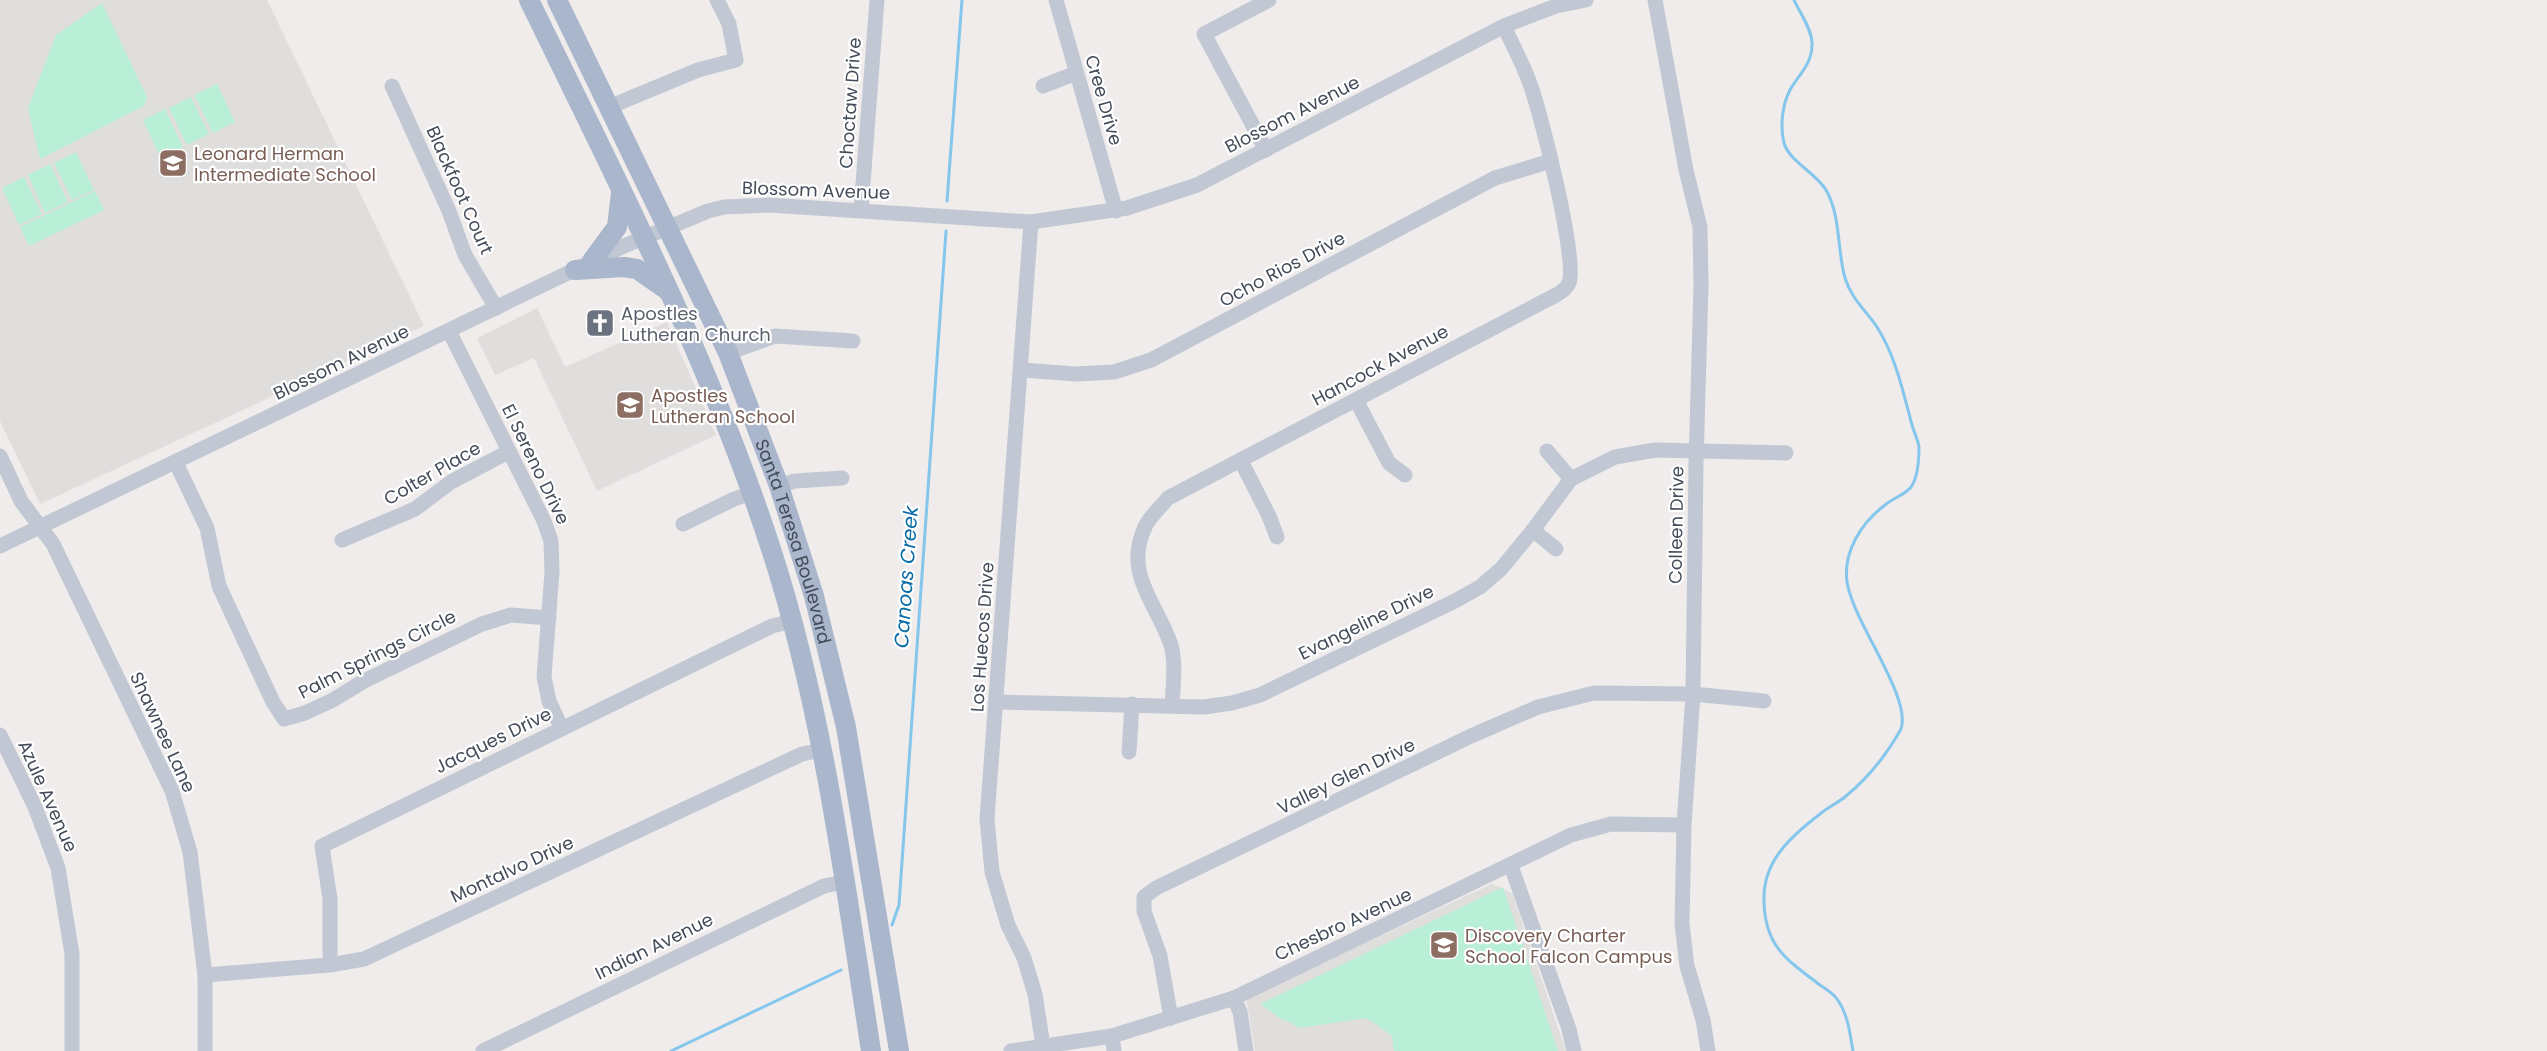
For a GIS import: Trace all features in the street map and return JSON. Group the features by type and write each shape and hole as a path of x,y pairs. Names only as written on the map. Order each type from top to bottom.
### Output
{"main road":[{"name":"Santa Teresa Boulevard","path":"529,0 670,292 714,394 752,493 792,621 822,750 871,1051"},
{"name":"Santa Teresa Boulevard","path":"557,0 728,353 779,486 814,596 846,727 899,1051"},
{"path":"583,266 617,227 621,190"},
{"path":"583,266 637,269 670,292"}],"street":[{"path":"609,107 698,70 736,60 729,24 717,0"},
{"name":"Choctaw Drive","path":"861,210 877,0"},
{"name":"Cree Drive","path":"1056,0 1116,211"},
{"path":"1266,150 1204,34 1269,0"},
{"name":"Blossom Avenue","path":"0,546 644,237 708,211 724,207 769,205 1031,222 1116,211 1197,184 1504,26 1556,6 1586,0"},
{"name":"Colleen Drive","path":"1655,0 1686,170 1700,227 1701,285 1693,694 1684,825 1682,924 1687,966 1703,1020 1708,1051"},
{"name":"Hancock Avenue","path":"1172,705 1172,648 1160,618 1141,585 1137,552 1145,525 1168,498 1564,291 1569,283 1570,273 1564,225 1551,161 1529,80 1504,26"},
{"path":"1042,86 1076,73"},
{"name":"Blackfoot Court","path":"392,86 449,211 465,255 496,308"},
{"name":"Ocho Rios Drive","path":"1022,370 1076,374 1114,372 1150,360 1496,178 1551,161"},
{"name":"Los Huecos Drive","path":"1031,222 1022,370 987,819 992,872 1008,925 1024,958 1035,994 1043,1046"},
{"name":"El Sereno Drive","path":"449,331 544,521 551,541 549,618 544,677 549,701 561,728"},
{"path":"728,353 776,336 853,341"},
{"path":"1356,400 1389,463 1405,475"},
{"name":"Evangeline Drive","path":"996,702 1213,706 1232,704 1260,695 1480,587 1501,569 1571,478 1616,457 1655,450 1786,453"},
{"path":"1547,451 1571,478"},
{"name":"Colter Place","path":"342,540 416,509 451,482 508,452"},
{"name":"Shawnee Lane","path":"0,456 21,501 53,544 172,791 190,852 205,975 205,1051"},
{"path":"1241,461 1269,516 1276,537"},
{"name":"Palm Springs Circle","path":"176,463 207,528 219,586 273,702 284,719 333,700 364,681 482,624 511,615 549,618"},
{"path":"779,486 795,481 842,478"},
{"path":"683,524 734,499 752,493"},
{"path":"1533,530 1556,549"},
{"name":"Jacques Drive","path":"330,965 330,899 322,846 561,728 772,627 792,621"},
{"name":"Valley Glen Drive","path":"1171,1018 1160,956 1144,911 1144,897 1156,888 1471,736 1538,707 1594,693 1693,694"},
{"path":"1693,694 1764,701"},
{"path":"1129,752 1132,704"},
{"name":"Azule Avenue","path":"0,735 35,807 58,868 72,954 72,1051"},
{"name":"Montalvo Drive","path":"205,975 330,965 364,959 802,754 822,750"},
{"name":"Chesbro Avenue","path":"1011,1051 1043,1046 1113,1043 1171,1018 1234,998 1571,835 1611,824 1684,825"},
{"path":"1511,866 1569,1029 1574,1051"},
{"name":"Indian Avenue","path":"483,1051 824,886 844,882"},
{"path":"1234,998 1240,1012 1246,1051"}],"shaded area":[{"name":"Leonard Herman Intermediate School","path":"0,0 267,0 424,326 40,504 0,421"},
{"name":"Apostles Lutheran School","path":"537,308 565,367 667,322 716,435 597,491 534,358 495,375 477,338"},
{"name":"Discovery Charter School Falcon Campus","path":"1492,884 1512,893 1566,1051 1255,1051 1246,998"}],"green space":[{"path":"102,3 147,97 144,106 40,159 28,108 56,35"},
{"path":"217,84 235,122 213,133 194,95"},
{"path":"191,97 209,134 187,145 169,108"},
{"path":"165,109 183,147 161,158 143,120"},
{"path":"76,152 94,190 72,200 54,163"},
{"path":"50,164 68,202 45,213 28,175"},
{"path":"24,177 42,214 19,225 2,188"},
{"path":"95,191 104,210 29,246 20,227"},
{"name":"Discovery Charter School Falcon Campus","path":"1503,887 1558,1051 1394,1051 1392,1036 1367,1018 1299,1028 1284,1021 1260,1004"}],"waterway":[{"name":"Canoas Creek","path":"947,201 962,0"},
{"path":"1794,0 1810,31 1812,49 1805,68 1785,102 1782,123 1784,143 1791,156 1822,184 1831,200 1845,278 1851,292 1884,338 1898,375 1919,447 1917,473 1911,487 1876,512 1861,529 1851,549 1846,571 1851,598 1898,698 1902,715 1901,729 1890,747 1862,781 1789,841 1773,863 1765,888 1765,917 1772,939 1786,957 1837,999 1846,1018 1853,1051"},
{"name":"Canoas Creek","path":"892,925 899,905 946,231"},
{"name":"Canoas Creek","path":"671,1051 841,970"}],"place":[{"name":"Leonard Herman Intermediate School","path":"173,163"},
{"name":"Apostles Lutheran Church","path":"600,323"},
{"name":"Apostles Lutheran School","path":"630,405"},
{"name":"Discovery Charter School Falcon Campus","path":"1444,945"}]}
